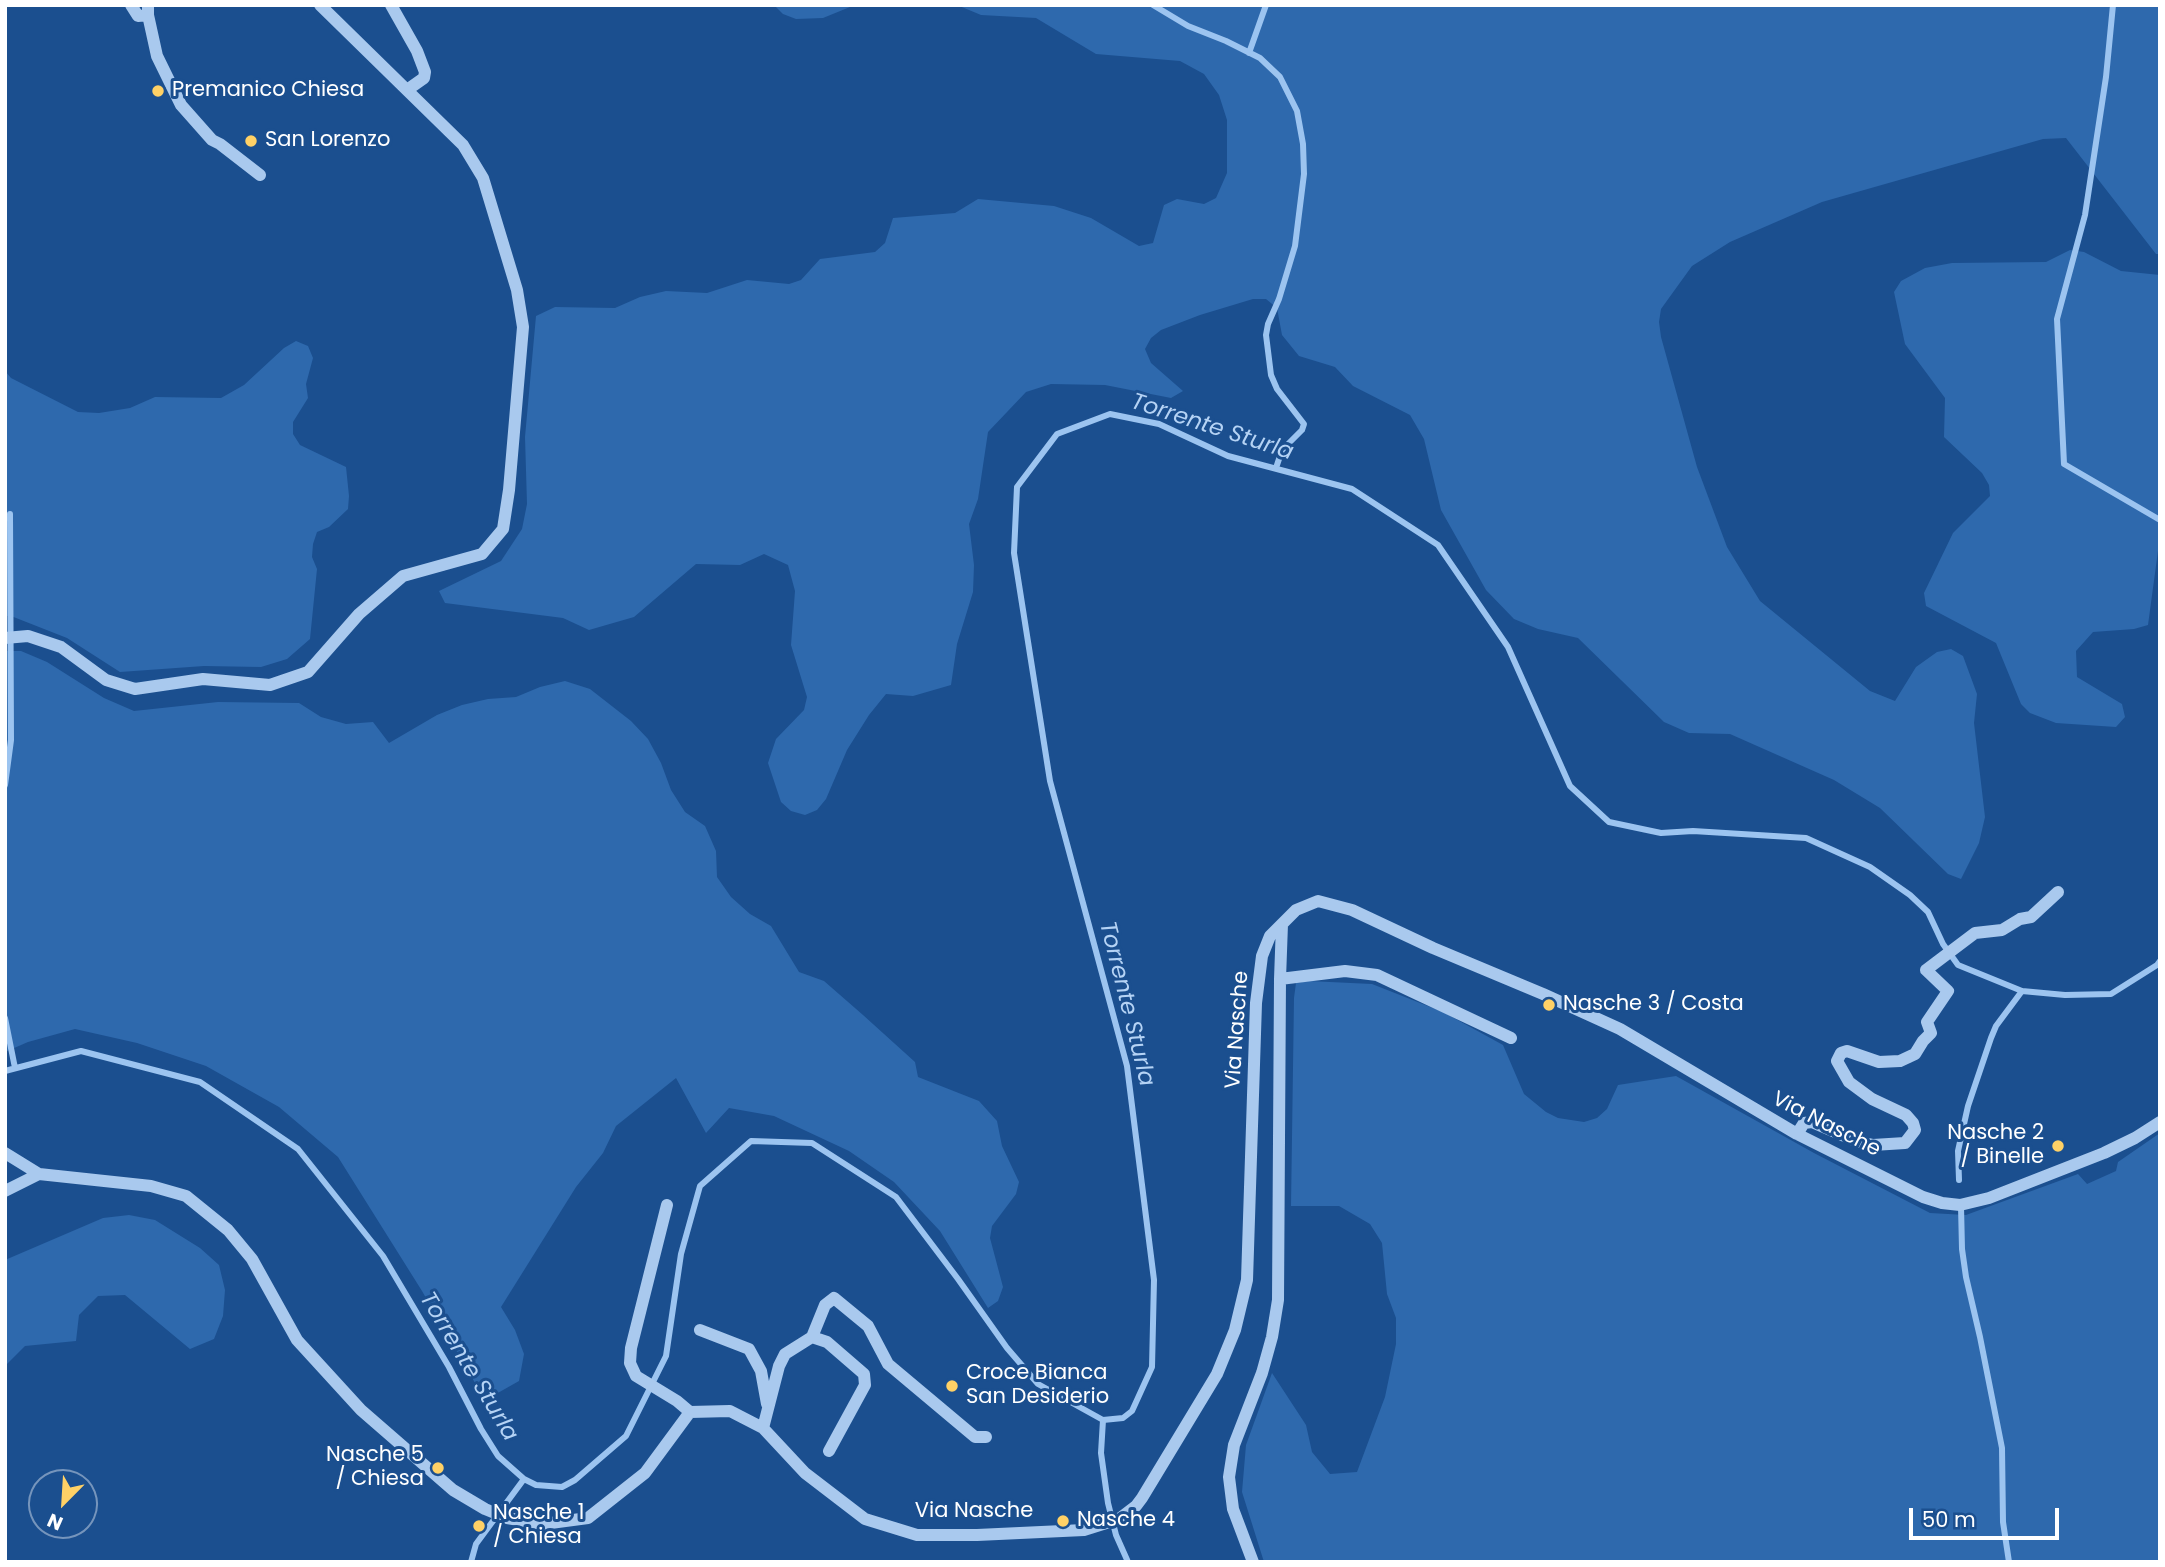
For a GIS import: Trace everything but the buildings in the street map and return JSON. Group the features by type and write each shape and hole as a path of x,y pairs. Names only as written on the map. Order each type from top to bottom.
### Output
{"street":[{"path":"131,5 138,16 148,10 157,56 181,105 212,140 260,175"},
{"path":"5,638 28,636 61,647 106,680 135,689 203,679 270,684 309,673 359,614 403,576 482,554 503,529 509,490 523,327 517,290 483,178 463,145 320,5"},
{"path":"391,5 417,51 425,72 424,78 407,90"},
{"path":"1797,1134 1804,1123 1812,1122 1856,1141 1873,1144 1905,1143 1915,1130 1913,1123 1906,1115 1872,1099 1849,1082 1837,1061 1841,1053 1847,1051 1879,1062 1899,1060 1914,1054 1931,1033 1927,1022 1948,991 1926,970 1975,933 2002,930 2020,919 2031,917 2058,892"},
{"name":"Via Nasche","path":"690,1412 730,1411 763,1428 805,1473 865,1519 917,1535 977,1535 1096,1527 1119,1519 1130,1511 1142,1498 1217,1374 1235,1330 1247,1280 1256,1003 1262,956 1270,936 1296,910 1318,901 1352,909 1433,948 1620,1030 1797,1134 1923,1197 1960,1205 1989,1198 2104,1153 2160,1122"},
{"path":"1253,1562 1233,1509 1229,1477 1234,1446 1262,1373 1272,1338 1278,1300 1279,979 1282,924"},
{"path":"1279,979 1345,971 1377,975 1511,1038"},
{"path":"5,1153 39,1174 151,1186 186,1196 228,1230 252,1259 297,1340 352,1400 408,1453 453,1490 485,1509 507,1518 543,1524 588,1518 645,1473 690,1412 636,1376 630,1363 631,1348 667,1205"},
{"path":"5,1192 39,1174"},
{"path":"763,1428 785,1354 812,1337 825,1305 834,1298 868,1326 888,1364 975,1437 986,1437"},
{"path":"700,1330 749,1349 761,1371 767,1408"},
{"path":"812,1337 827,1342 864,1374 864,1385 828,1451"}],"shaded area":[{"path":"774,5 862,5 823,18 796,19 783,14"},
{"path":"957,5 2160,5 2160,254 2156,254 2066,138 2043,139 1822,202 1730,242 1692,266 1661,309 1661,337 1697,467 1727,547 1760,601 1870,691 1895,701 1916,667 1937,652 1951,649 1963,656 1977,694 1974,723 1985,817 1979,843 1961,879 1948,874 1880,808 1834,780 1730,734 1689,733 1664,722 1578,638 1538,629 1514,619 1486,590 1441,510 1424,439 1410,415 1353,386 1335,367 1299,356 1282,335 1277,308 1266,299 1253,299 1200,315 1161,330 1151,338 1145,349 1151,363 1183,391 1171,398 1105,385 1051,384 1026,392 988,432 978,499 969,524 974,565 973,592 957,644 951,685 913,696 886,694 847,750 826,799 817,810 805,815 791,811 781,802 768,763 776,739 804,710 807,697 791,645 795,591 788,565 764,554 740,565 696,564 634,617 589,630 563,618 445,603 439,591 501,561 522,529 527,504 525,437 536,316 555,307 615,308 640,297 666,291 707,293 747,280 789,284 801,280 820,259 875,252 885,243 893,218 955,213 978,199 1054,206 1091,218 1139,246 1153,243 1164,205 1177,199 1204,204 1216,198 1227,173 1227,120 1219,95 1204,74 1180,61 1096,54 1036,18 981,15"},
{"path":"2070,250 2084,252 2121,271 2160,275 2160,536 2148,625 2134,629 2093,632 2076,651 2077,677 2122,704 2125,717 2116,727 2056,723 2030,713 2021,704 1996,643 1926,606 1924,593 1953,533 1990,496 1989,485 1982,473 1944,437 1945,398 1905,344 1894,292 1901,281 1925,268 1952,263 2046,262"},
{"path":"296,341 308,346 313,358 306,384 308,398 293,422 293,434 300,445 346,467 349,496 348,509 329,527 317,532 313,544 312,557 317,569 310,639 287,659 261,667 204,666 120,672 67,638 5,616 5,371 11,378 78,412 99,413 130,408 155,397 221,398 244,385 284,348"},
{"path":"5,651 21,651 47,662 104,698 134,711 218,702 299,703 321,717 346,724 373,722 389,743 437,715 462,705 488,699 516,697 565,681 590,689 631,721 648,739 671,790 685,812 705,826 716,851 717,877 731,897 750,914 771,926 799,972 824,981 863,1015 915,1062 918,1077 979,1101 997,1121 1002,1146 1019,1182 1016,1194 992,1226 990,1238 1003,1287 998,1301 988,1308 940,1231 894,1182 849,1151 774,1116 729,1108 706,1133 676,1078 616,1126 603,1153 576,1187 501,1307 515,1330 524,1354 519,1381 496,1394 482,1395 422,1291 338,1157 279,1107 206,1066 137,1043 75,1029 28,1042 5,1052"},
{"path":"1309,981 1372,984 1443,1012 1503,1045 1524,1094 1558,1118 1584,1122 1597,1118 1607,1109 1618,1085 1676,1076 1814,1153 1930,1213 1966,1215 2078,1174 2087,1184 2116,1171 2118,1162 2160,1133 2160,1562 1264,1562 1242,1492 1246,1445 1272,1373 1306,1425 1312,1452 1330,1474 1357,1472 1385,1397 1396,1344 1396,1318 1387,1294 1382,1243 1370,1224 1339,1206 1291,1206 1294,998 1296,983"},
{"path":"129,1215 155,1220 200,1248 219,1265 225,1290 223,1316 214,1339 190,1349 125,1295 98,1296 79,1315 76,1341 25,1346 5,1366 5,1260 103,1218"}],"waterway":[{"path":"1153,5 1188,26 1260,58 1280,77 1297,111 1303,144 1304,174 1295,246 1266,335 1271,375 1277,389 1304,424 1302,430 1282,450 1276,468"},
{"path":"1249,53 1266,5"},
{"path":"2113,5 2106,77 2085,215 2057,319 2064,464 2160,520"},
{"name":"Torrente Sturla","path":"5,1071 81,1051 200,1082 298,1149 383,1256 498,1456 524,1479 536,1485 562,1487 575,1480 626,1436 666,1356 681,1254 700,1186 751,1141 812,1143 896,1197 1007,1348 1038,1384 1103,1420 1123,1418 1132,1411 1152,1367 1154,1280 1127,1066 1050,781 1014,553 1017,487 1057,434 1110,414 1159,424 1228,456 1352,489 1438,545 1508,647 1570,786 1609,822 1661,833 1693,831 1806,838 1870,867 1910,895 1928,912 1943,944 1958,965 2022,991 2065,995 2111,994 2160,961"},
{"path":"5,785 11,740 10,514"},
{"path":"1959,1180 1958,1151 1968,1106 1996,1026 2022,991"},
{"path":"5,1018 15,1068"},
{"path":"1961,1206 1966,1277 2002,1448 2003,1522 2009,1562"},
{"path":"1103,1420 1101,1453 1108,1503 1116,1535 1128,1562"},
{"path":"471,1562 476,1544 524,1479"}],"place":[{"name":"Premanico Chiesa","path":"158,91"},
{"name":"San Lorenzo","path":"251,141"},
{"name":"Nasche 3 / Costa","path":"1549,1005"},
{"name":"Nasche 2 / Binelle","path":"2058,1146"},
{"name":"Croce Bianca San Desiderio","path":"952,1386"},
{"name":"Nasche 5 / Chiesa","path":"438,1468"},
{"name":"Nasche 4","path":"1063,1521"},
{"name":"Nasche 1 / Chiesa","path":"479,1526"}]}
